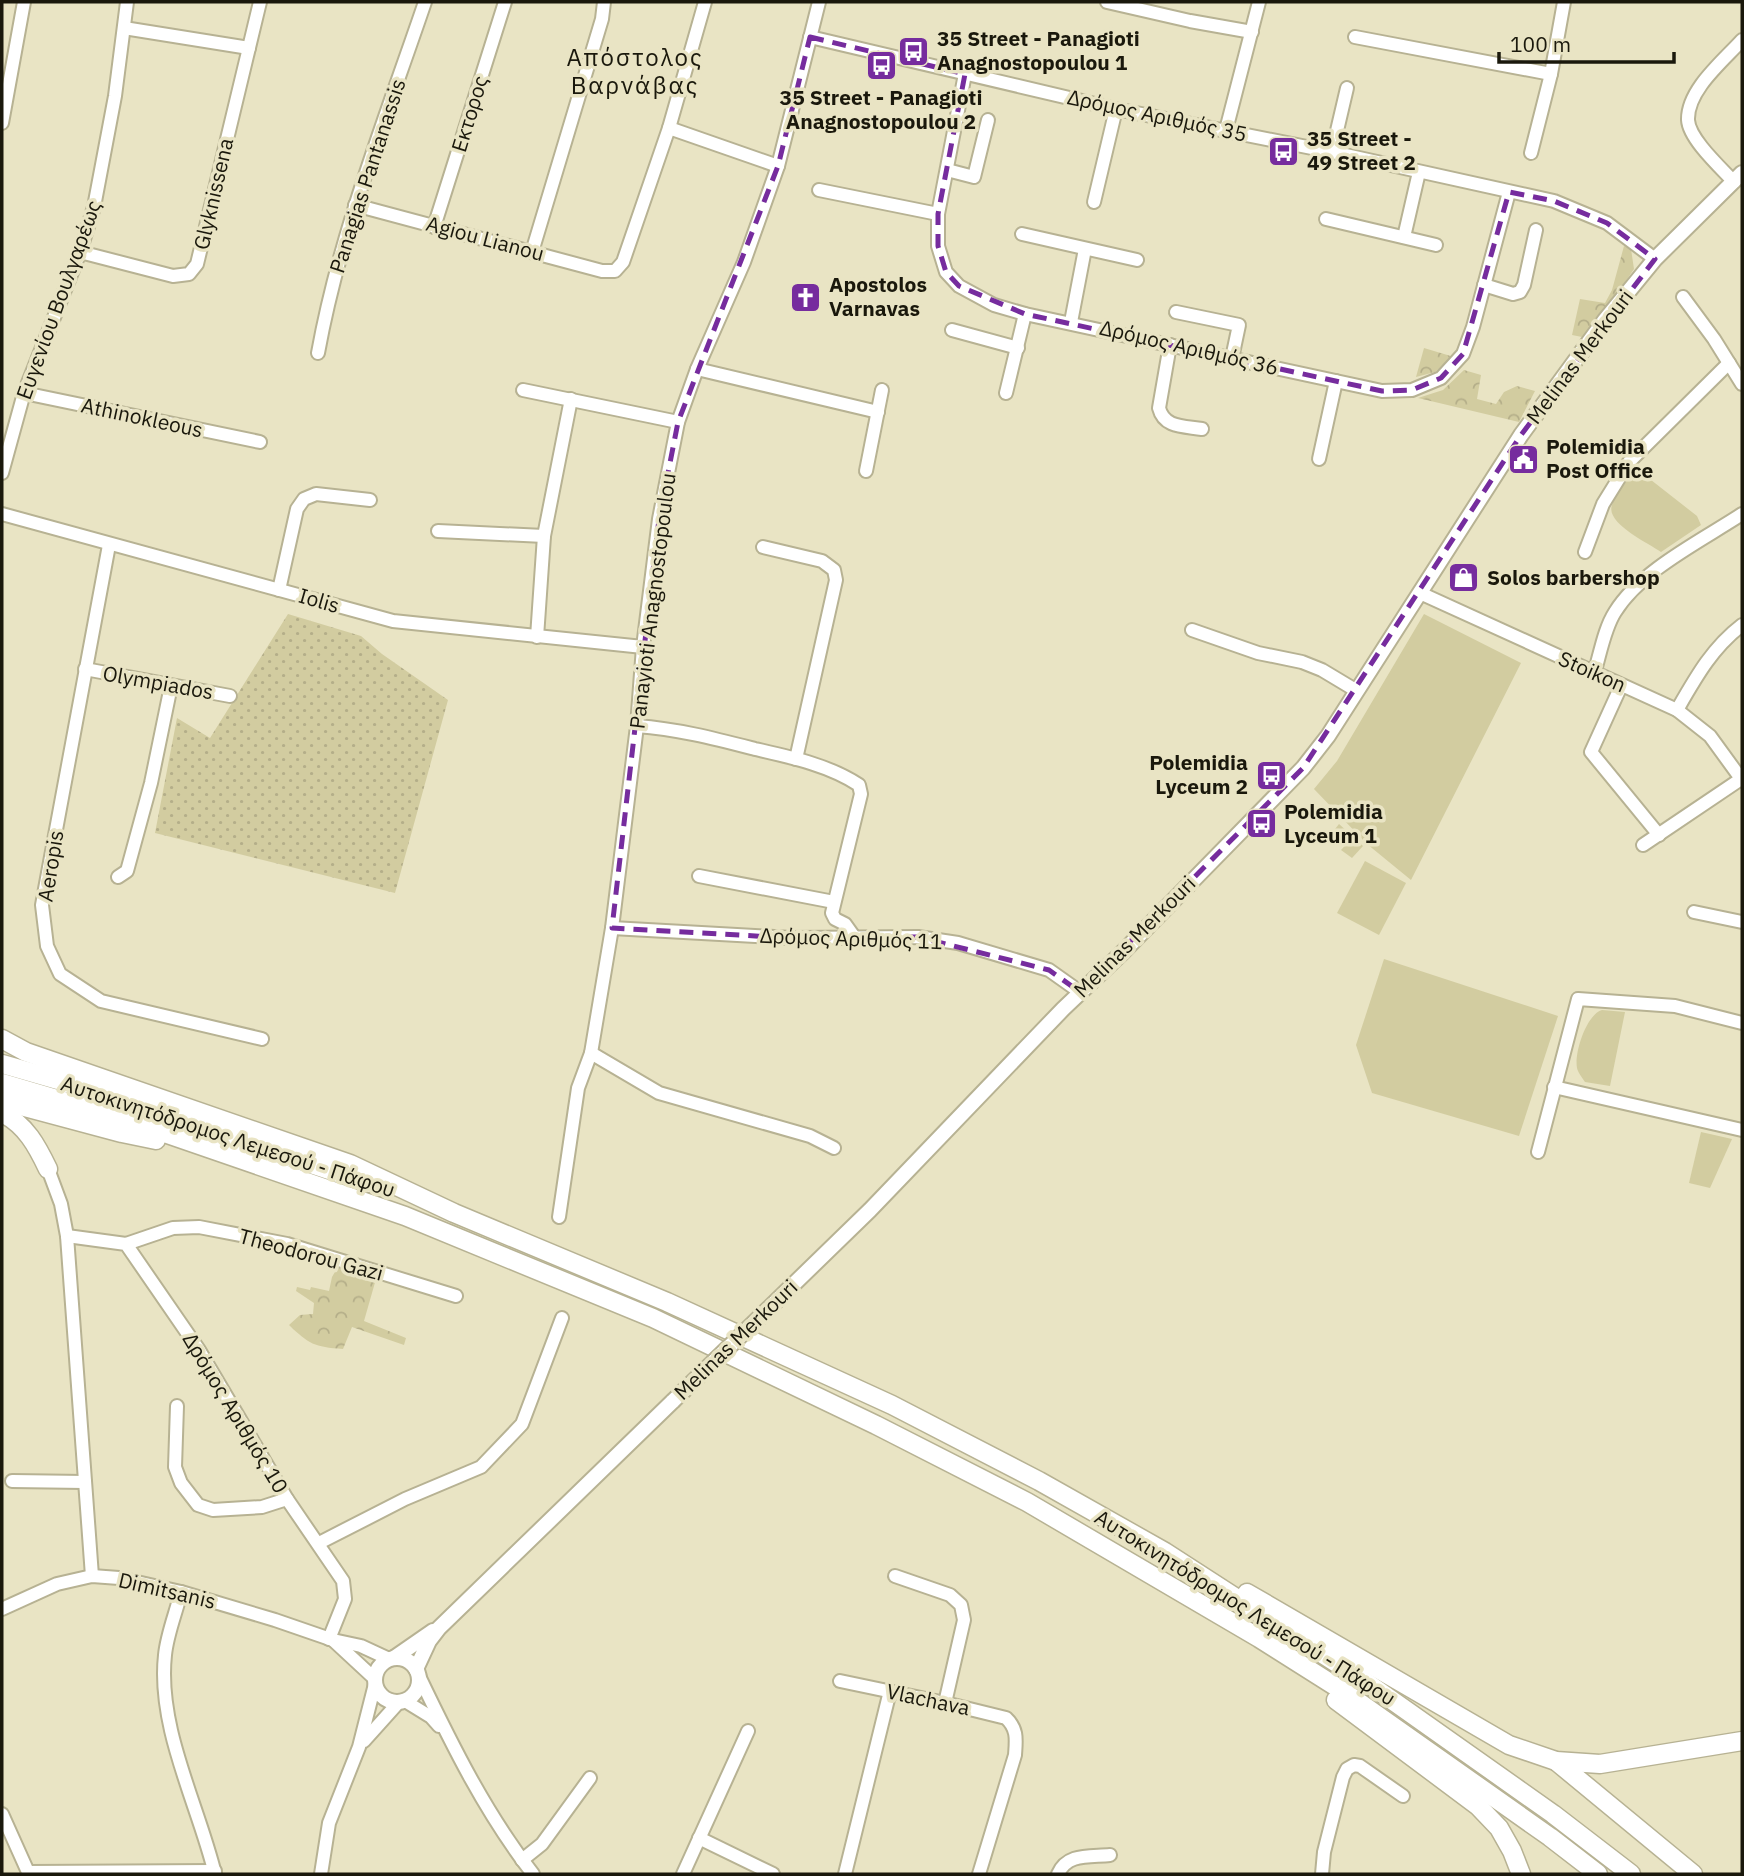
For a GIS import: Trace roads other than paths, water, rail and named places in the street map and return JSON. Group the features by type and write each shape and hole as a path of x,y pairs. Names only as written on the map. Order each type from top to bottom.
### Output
{"highway":[{"path":"2,1039 26,1052 350,1164 454,1213"},
{"path":"2,1058 58,1080"},
{"name":"Αυτοκινητόδρομος Λεμεσού - Πάφου","path":"2,1064 58,1080 454,1213 730,1330 892,1405 1039,1481 1165,1552 1369,1684 1553,1814 1631,1874"},
{"name":"Αυτοκινητόδρομος Λεμεσού - Πάφου","path":"2,1083 121,1118 405,1216 653,1318 900,1437 1027,1502 1259,1637 1346,1693 1598,1874"},
{"path":"2,1101 122,1133 228,1154"},
{"path":"2,1113 23,1127 36,1144 48,1169"},
{"path":"1165,1552 1267,1603 1509,1745 1556,1761 1601,1763 1742,1741"},
{"path":"1162,1580 1331,1697 1478,1806 1499,1828 1521,1874"},
{"path":"1556,1761 1693,1874"}],"main road":[{"name":"Melinas Merkouri","path":"417,1673 429,1641 439,1628 870,1210 1080,992 1123,952 1303,768 1328,736 1521,435 1605,320 1655,259 1738,177"},
{"name":"Melinas Merkouri","path":"392,1659 439,1628"},
{"path":"392,1659 410,1662 417,1673 415,1694 402,1702 386,1700 377,1690 375,1682 377,1670 392,1659"}],"street":[{"path":"2,123 24,2"},
{"name":"Ευγενίου Βουλγαρέως","path":"2,473 24,393 80,252 98,189 116,96 127,2"},
{"name":"Glyknissena","path":"80,252 173,276 189,274 197,264 260,2"},
{"name":"Panagias Pantanassis","path":"318,353 355,205 425,2"},
{"name":"Εκτορος","path":"435,226 505,2"},
{"path":"532,251 602,19 604,2"},
{"path":"705,2 669,128 778,166"},
{"name":"Panayioti Anagnostopoulou","path":"559,1217 578,1088 591,1054 612,928 659,519 678,422 697,369 744,262 778,166 818,2"},
{"path":"1107,2 1130,4 1190,21 1252,32"},
{"path":"1226,130 1259,2"},
{"path":"1531,153 1551,74 1564,2"},
{"path":"124,28 249,48"},
{"name":"Δρόμος Αριθμός 35","path":"810,37 1116,109 1332,152 1554,201 1607,223 1655,259"},
{"path":"1355,37 1551,74"},
{"path":"1738,177 1699,144 1688,121 1695,92 1742,40"},
{"path":"2,48 16,50"},
{"name":"Δρόμος Αριθμός 36","path":"965,74 938,214 938,246 946,272 959,286 978,298 1025,314 1382,391 1412,390 1441,378 1463,354 1473,327 1509,192"},
{"path":"1332,152 1347,88"},
{"path":"1094,202 1116,109"},
{"path":"947,170 974,177 988,120"},
{"name":"Agiou Lianou","path":"355,205 602,271 615,271 623,262 669,128"},
{"path":"1404,237 1419,172"},
{"path":"819,190 938,214"},
{"path":"1326,219 1436,245"},
{"path":"1484,285 1513,293 1520,292 1524,285 1536,230"},
{"path":"1022,234 1137,260"},
{"path":"1070,322 1085,249"},
{"path":"1683,296 1742,384"},
{"path":"1176,312 1239,325 1232,358"},
{"path":"1006,393 1025,314"},
{"path":"952,330 1018,348"},
{"path":"1170,345 1159,408 1161,418 1168,423 1202,429"},
{"path":"1584,552 1603,504 1629,461 1729,363"},
{"path":"697,369 878,412"},
{"path":"1320,459 1336,381"},
{"path":"523,390 678,422"},
{"path":"866,471 882,390"},
{"name":"Athinokleous","path":"24,393 260,442"},
{"path":"537,637 544,536 571,399"},
{"path":"279,590 297,509 304,499 316,494 370,500"},
{"name":"Iolis","path":"2,514 393,621 643,647"},
{"path":"1594,674 1613,614 1631,591 1671,560 1742,514"},
{"path":"438,531 544,536"},
{"name":"Aeropis","path":"109,545 43,905 47,946 60,974 101,1001 262,1039"},
{"path":"763,547 822,561 834,570 836,580 796,759"},
{"name":"Stoikon","path":"1420,593 1677,710 1710,736 1742,780"},
{"path":"1677,710 1705,662 1727,637 1742,625"},
{"path":"1192,630 1258,653 1302,662 1322,670 1357,691"},
{"name":"Olympiados","path":"85,669 230,696"},
{"path":"118,877 127,871 131,858 151,783 171,686"},
{"path":"1621,686 1591,752 1659,835"},
{"path":"637,726 674,729 796,759 849,778 859,785 861,794 832,913 835,919 845,924 855,938"},
{"path":"1643,845 1742,780"},
{"path":"699,876 834,902"},
{"path":"1694,912 1742,922"},
{"name":"Δρόμος Αριθμός 11","path":"612,928 791,938 918,937 958,943 1049,970 1080,992"},
{"path":"1538,1152 1578,999 1675,1006 1742,1023"},
{"path":"591,1054 659,1093 810,1136 834,1148"},
{"path":"1554,1087 1742,1130"},
{"path":"48,1169 61,1204 67,1236 92,1576"},
{"name":"Theodorou Gazi","path":"126,1244 173,1228 199,1227 287,1244 456,1296"},
{"path":"67,1236 126,1244"},
{"name":"Δρόμος Αριθμός 10","path":"126,1244 200,1350 287,1499 343,1581 345,1599 331,1639"},
{"path":"319,1543 405,1499 481,1467 522,1424 562,1318"},
{"path":"177,1406 175,1466 181,1483 198,1505 213,1510 262,1507 287,1499"},
{"path":"12,1481 85,1482"},
{"name":"Dimitsanis","path":"2,1609 57,1584 92,1576 119,1578 181,1592 360,1646 392,1659"},
{"path":"895,1576 950,1595 961,1605 964,1620 945,1703"},
{"path":"2,1814 28,1872 215,1873 169,1721 164,1686 165,1653 181,1592"},
{"name":"Dimitsanis","path":"331,1639 375,1682"},
{"path":"417,1673 494,1820 533,1874"},
{"name":"Vlachava","path":"840,1681 1006,1718 1013,1725 1017,1735 1015,1755 979,1874"},
{"path":"321,1874 329,1823 359,1747 375,1682"},
{"path":"845,1874 890,1691"},
{"path":"359,1747 377,1724 402,1702 431,1717 447,1734"},
{"path":"683,1874 748,1731"},
{"path":"1322,1874 1324,1852 1347,1769 1354,1765 1360,1766 1403,1796"},
{"path":"522,1860 542,1844 590,1778"},
{"path":"699,1838 773,1874"},
{"path":"1058,1874 1062,1865 1071,1858 1110,1855"}],"place":[{"name":"35 Street - Panagioti Anagnostopoulou 1","path":"914,51"},
{"name":"35 Street - Panagioti Anagnostopoulou 2","path":"881,66"},
{"name":"35 Street - 49 Street 2","path":"1284,151"},
{"name":"Apostolos Varnavas","path":"806,297"},
{"name":"Polemidia Post Office","path":"1523,459"},
{"name":"Solos barbershop","path":"1464,578"},
{"name":"Polemidia Lyceum 2","path":"1271,775"},
{"name":"Polemidia Lyceum 1","path":"1261,824"}],"district":[{"name":"Απόστολος Βαρνάβας","path":"635,72"}]}
